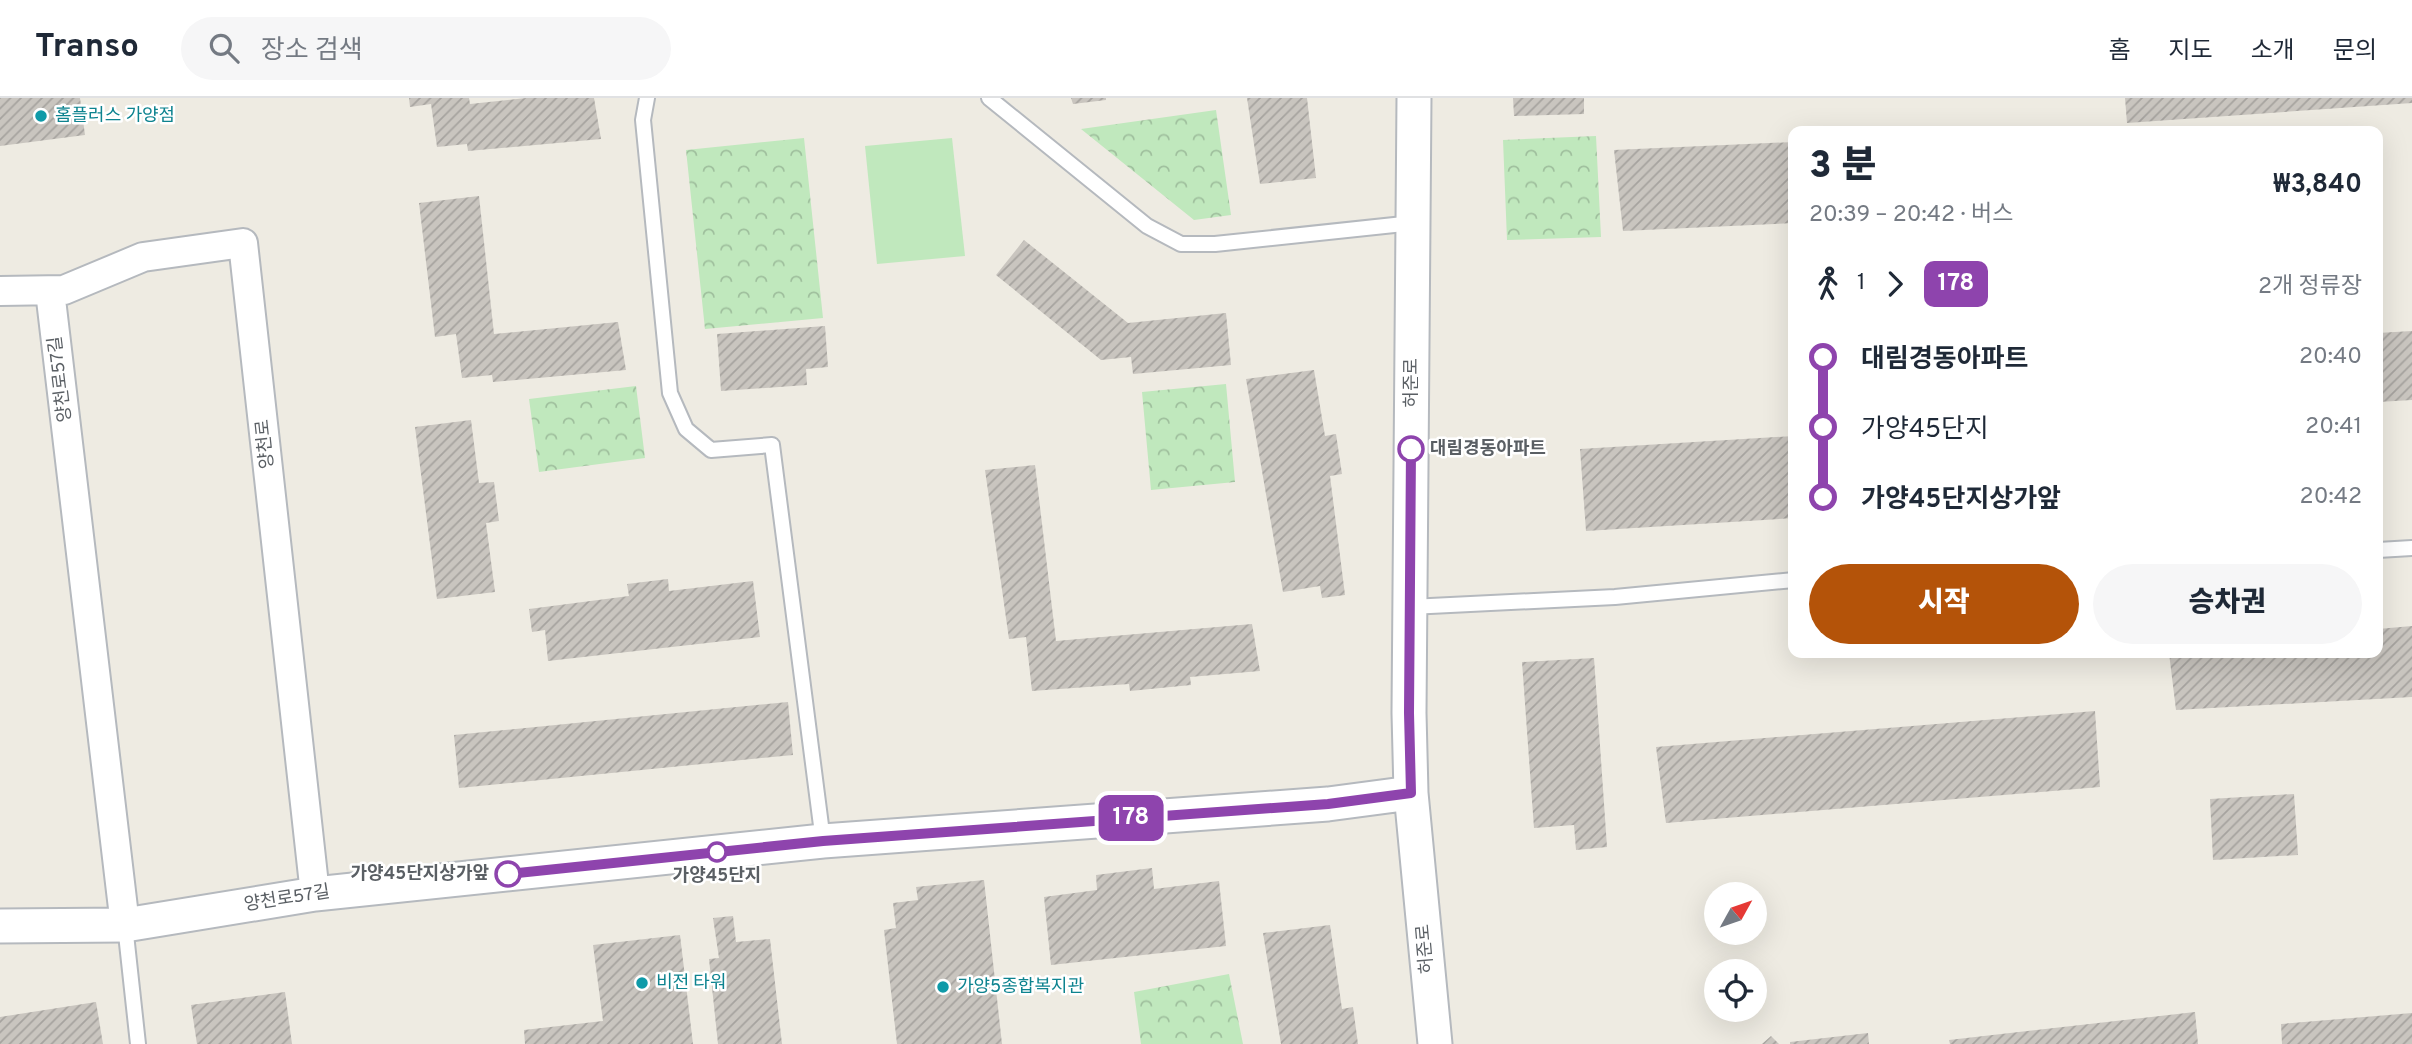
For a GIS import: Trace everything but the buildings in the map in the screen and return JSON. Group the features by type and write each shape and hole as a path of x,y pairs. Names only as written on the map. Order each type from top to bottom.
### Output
{"street":[{"name":"허준로","path":"1414,98 1411,793 1434,1044"},
{"name":"양천로","path":"0,291 64,290 143,257 243,243 315,894"},
{"name":"양천로57길","path":"50,291 125,925"},
{"name":"양천로57길","path":"0,926 125,925 315,894 823,841 1328,804 1411,793"}],"lane":[{"path":"647,98 643,121 670,393 685,429 711,450 772,446 823,841"},
{"path":"989,98 1147,226 1181,244 1215,244 1413,223"},
{"path":"2383,550 2412,548"},
{"path":"1410,607 1615,597 1788,581"},
{"name":"양천로57길","path":"125,925 138,1044"}],"green space":[{"path":"1216,110 1231,215 1194,220 1081,129"},
{"path":"1596,136 1601,237 1507,240 1503,140"},
{"path":"804,138 823,318 705,329 686,150"},
{"path":"952,138 965,256 877,264 865,146"},
{"path":"1226,384 1235,482 1151,490 1142,392"},
{"path":"636,386 645,458 539,472 529,399"},
{"path":"1229,974 1243,1044 1141,1044 1134,992"}],"bus line":[{"name":"178","path":"508,874 823,841 1328,804 1411,793 1411,449"}],"place":[{"name":"홈플러스 가양점","path":"41,116"},
{"name":"대림경동아파트","path":"1411,449"},
{"name":"가양45단지","path":"717,852"},
{"name":"가양45단지상가앞","path":"508,874"},
{"name":"비전 타워","path":"642,983"},
{"name":"가양5종합복지관","path":"943,987"}]}
